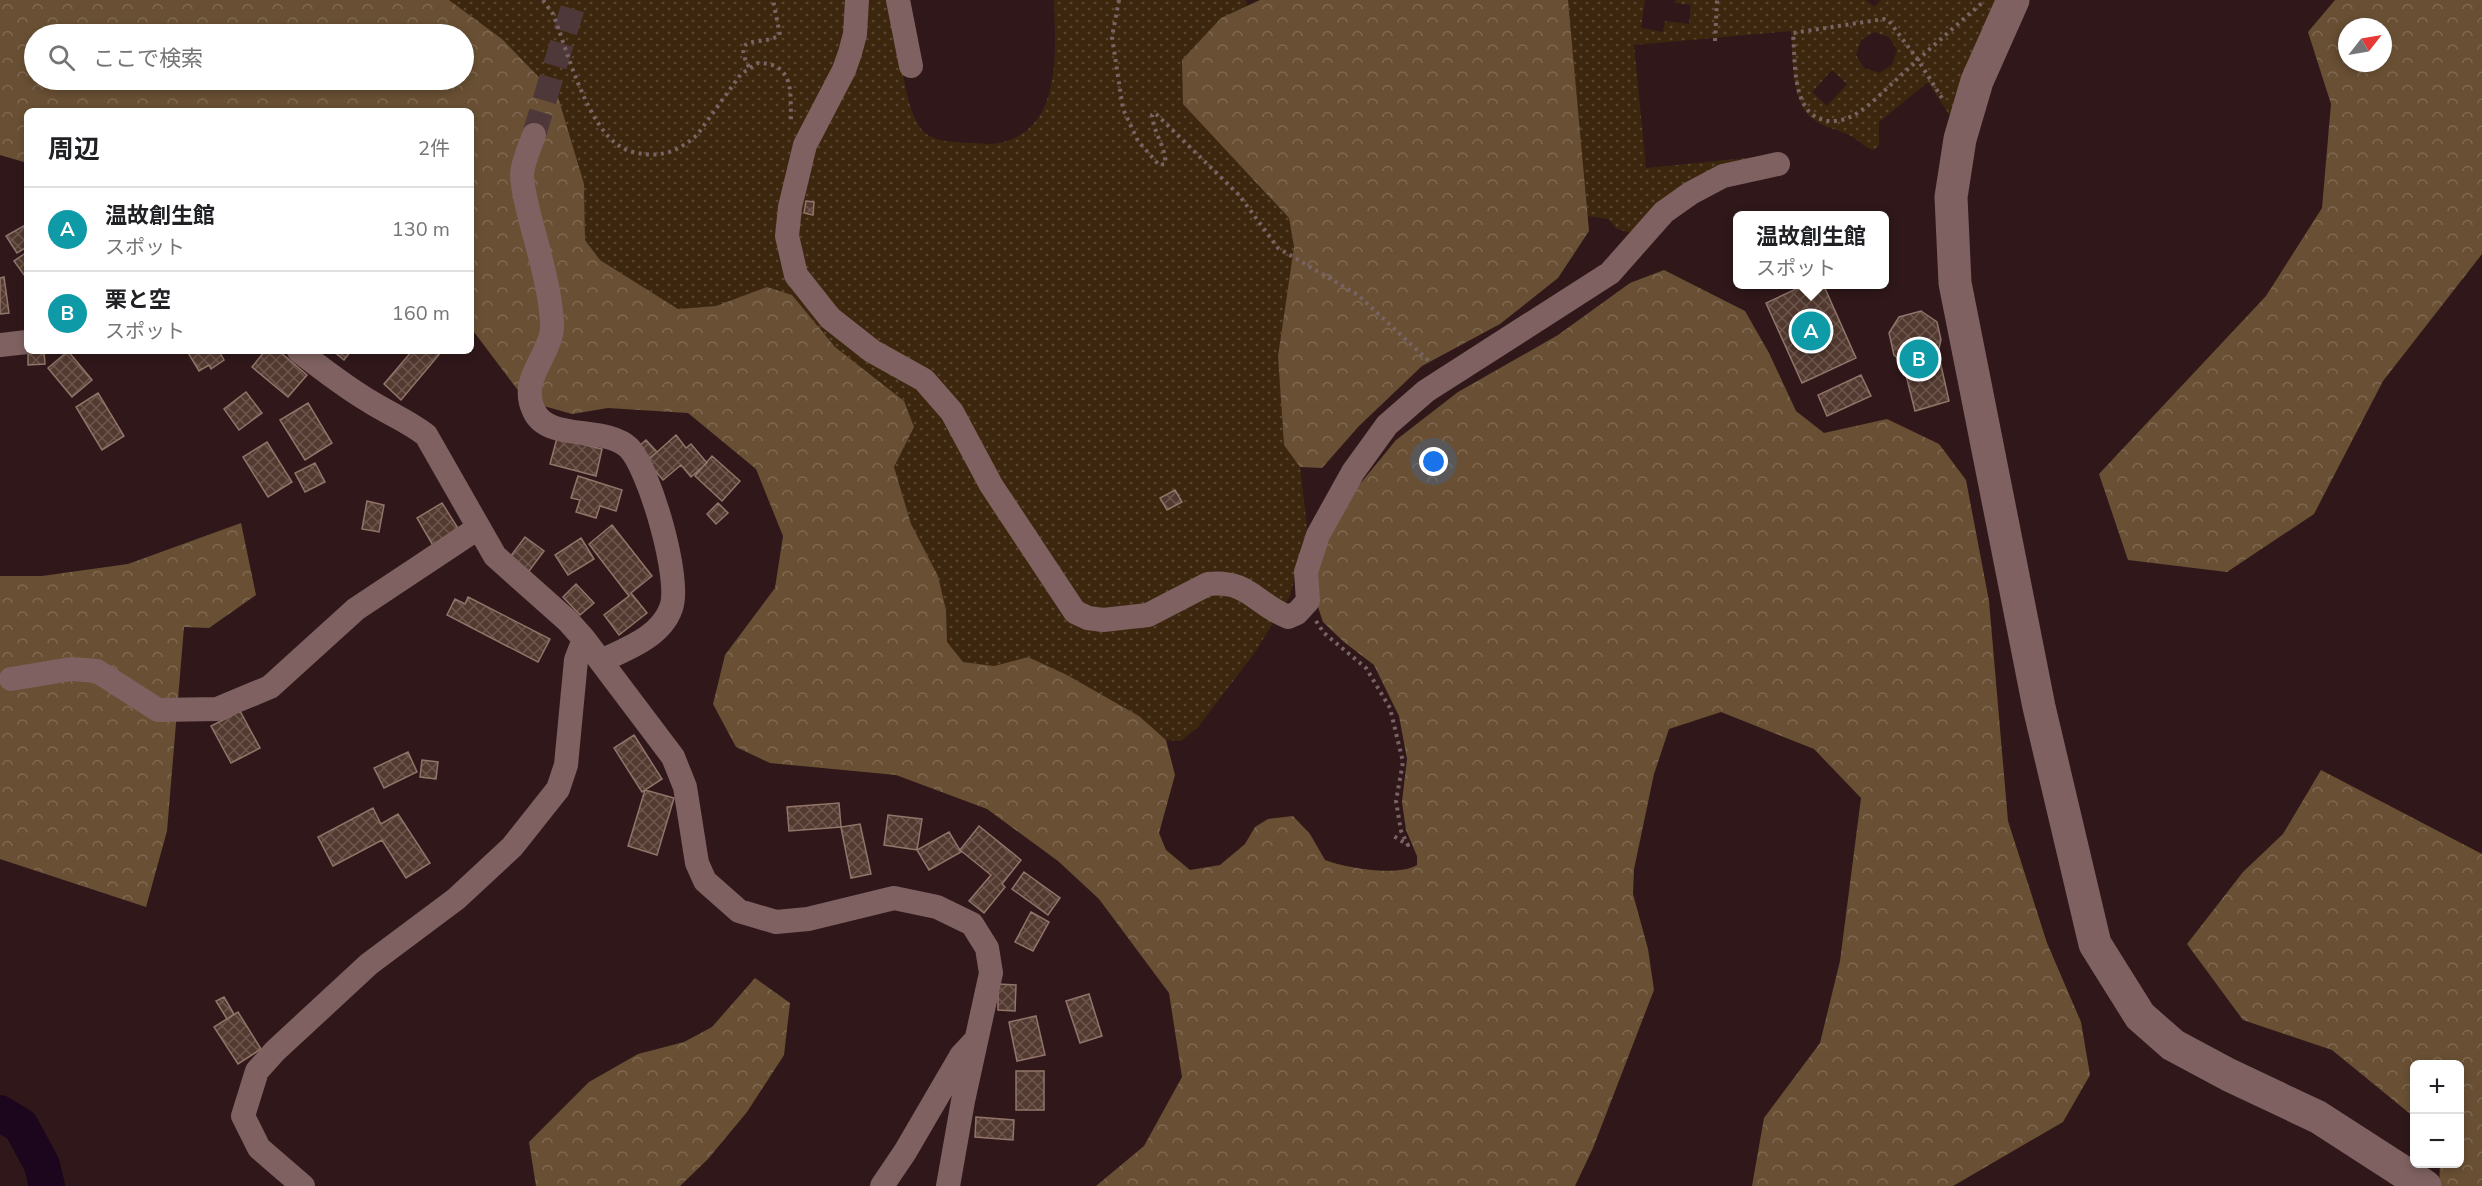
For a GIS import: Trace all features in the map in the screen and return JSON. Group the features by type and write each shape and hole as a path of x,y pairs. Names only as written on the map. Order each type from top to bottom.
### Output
{"street":[{"path":"857,0 855,34 850,53 844,70 808,138 792,196 787,236 796,275 830,318 872,351 924,380 952,412 991,485 1065,601 1075,612 1088,618 1103,620 1148,615 1208,584 1219,583 1233,584 1249,592 1276,612 1288,617 1296,613 1308,601 1306,572 1318,535 1353,472 1387,425 1426,391 1610,273 1664,212 1690,193 1723,177 1778,164"},
{"path":"898,0 911,66"},
{"path":"2013,0 1977,81 1960,139 1951,197 1955,283 2039,708 2096,944 2140,1016 2173,1045 2229,1075 2318,1117 2426,1186"},
{"path":"534,135 522,173 551,311 551,334 529,384 529,398 541,421 555,428 613,437 628,447 641,465 651,492 666,542 673,580 672,606 660,626 640,642 601,661"},
{"path":"0,345 24,342"},
{"path":"303,354 333,378 370,402 411,423 426,435 495,556 568,621 601,661 673,757 685,787 697,863 705,881 721,897 739,911 776,922 808,919 894,898 937,907 972,924 987,948 991,973 948,1186"},
{"path":"11,679 71,669 97,671 158,710 217,709 270,687 356,609 478,528"},
{"path":"303,1186 258,1148 243,1116 257,1071 275,1051 369,964 456,899 512,847 558,789 566,765 576,660 584,639"},
{"path":"882,1186 905,1152 960,1056 977,1038"}],"path":[{"path":"543,0 553,14 591,113 621,147 635,153 665,154 683,146 698,135 724,95 749,67 758,63 767,63 784,72 791,89 792,130"},
{"path":"749,67 742,54 742,48 780,35 773,0"},
{"path":"1119,0 1112,37 1124,109 1138,141 1149,156 1159,165 1165,164 1153,122 1152,115 1155,113 1239,195 1282,251 1358,295 1433,365"},
{"path":"1714,41 1717,0"},
{"path":"1942,98 1918,60 1888,21 1884,19 1793,33 1799,92 1806,107 1818,119 1830,121 1845,119 1860,111 1918,60 1986,0"},
{"path":"1305,606 1324,633 1366,668 1390,708 1403,762 1396,801 1401,831 1408,845 1392,835"}],"shaded area":[{"path":"449,0 895,0 905,85 914,117 921,129 931,137 945,141 989,144 999,143 1020,135 1035,122 1045,105 1054,63 1054,0 1246,0 1247,7 1221,18 1183,104 1289,218 1294,247 1278,356 1284,445 1300,467 1307,527 1290,596 1253,655 1198,727 1181,741 1166,740 1139,716 1067,675 1028,657 994,666 962,662 947,642 946,610 938,576 911,524 894,467 914,427 904,401 835,347 792,295 767,287 716,306 678,309 600,260 585,240 584,184 502,39"},
{"path":"1568,0 1645,0 1641,28 1663,32 1665,21 1689,24 1691,5 1675,3 1676,0 1866,0 1874,7 1881,0 1999,0 1952,119 1928,82 1879,122 1879,146 1874,150 1847,134 1817,122 1808,114 1797,93 1791,31 1634,45 1646,168 1757,157 1639,231 1628,232 1617,229 1608,219 1587,216","holes":["1874,32 1889,37 1897,50 1892,65 1879,73 1864,68 1856,55 1861,40","1832,70 1847,84 1827,106 1812,92"]}],"green space":[{"path":"0,0 449,0 502,39 558,97 584,184 585,240 600,260 678,309 716,306 767,287 792,295 835,347 904,401 914,427 894,467 911,524 938,576 946,610 947,642 963,662 994,666 1028,657 1067,675 1139,716 1166,740 1175,775 1159,833 1166,850 1190,870 1220,865 1245,844 1255,827 1268,819 1293,816 1310,834 1325,860 1345,866 1385,871 1408,869 1417,865 1417,856 1406,830 1402,802 1407,759 1399,716 1374,665 1323,622 1316,601 1314,572 1346,501 1396,440 1458,392 1558,335 1630,283 1664,270 1745,311 1769,353 1796,411 1824,433 1887,419 1939,444 1966,480 1989,601 2008,821 2047,943 2081,1022 2090,1075 2063,1122 1953,1186 1752,1186 1764,1118 1820,1043 1840,961 1861,798 1814,749 1721,712 1669,729 1654,774 1634,869 1633,894 1648,949 1654,990 1593,1148 1575,1186 1096,1186 1144,1146 1182,1077 1169,993 1099,899 1058,861 987,809 896,775 770,763 736,747 713,704 725,655 775,588 783,536 756,469 688,413 608,408 572,414 526,401 474,332 474,108 24,108 24,162 0,155"},
{"path":"1260,0 1568,0 1589,231 1558,278 1500,324 1422,366 1359,426 1322,468 1300,467 1284,445 1278,356 1294,247 1289,218 1183,104 1182,60 1221,18"},
{"path":"2335,0 2482,0 2482,254 2383,381 2314,514 2227,572 2128,560 2099,474 2266,296 2322,208 2331,104 2308,32"},
{"path":"241,523 256,595 209,628 184,627 167,831 146,907 0,859 0,576 42,576 128,564"},
{"path":"2321,770 2482,854 2482,1186 2439,1186 2440,1168 2464,1168 2464,1060 2410,1060 2410,1114 2332,1050 2243,1020 2187,944 2243,872 2283,834"},
{"path":"755,978 790,1003 784,1055 747,1112 708,1159 680,1186 536,1186 529,1142 589,1082 638,1054 684,1042 712,1027"}],"building":[{"path":"806,201 814,202 813,215 804,213"},
{"path":"24,226 24,249 17,253 6,236"},
{"path":"24,254 24,275 14,261"},
{"path":"4,277 9,313 0,314 0,278"},
{"path":"1796,289 1825,289 1856,358 1802,383 1766,303"},
{"path":"1921,311 1937,322 1941,340 1938,352 1949,401 1915,411 1903,363 1894,355 1889,333 1899,317"},
{"path":"28,354 44,354 45,364 28,365"},
{"path":"64,354 70,354 92,380 72,397 48,368"},
{"path":"189,354 221,354 224,360 211,369 209,365 199,371"},
{"path":"263,354 282,354 307,375 288,397 252,367"},
{"path":"337,354 349,354 344,360"},
{"path":"409,354 439,354 401,400 384,384"},
{"path":"1861,375 1871,396 1827,416 1818,395"},
{"path":"246,392 262,413 239,430 224,409"},
{"path":"98,393 124,436 102,450 76,407"},
{"path":"308,403 332,443 305,460 280,420"},
{"path":"676,435 686,448 691,444 707,463 691,477 681,465 663,480 647,461"},
{"path":"557,438 602,449 596,476 550,464"},
{"path":"646,440 657,452 647,460 637,448"},
{"path":"267,442 292,482 268,497 243,457"},
{"path":"712,456 740,481 722,501 695,476"},
{"path":"315,463 325,482 305,492 295,473"},
{"path":"578,476 622,490 616,511 600,506 596,518 576,512 580,500 571,498"},
{"path":"1175,490 1182,502 1167,510 1160,498"},
{"path":"367,501 384,505 379,532 362,529"},
{"path":"442,503 461,533 435,549 417,518"},
{"path":"718,503 728,513 716,524 707,514"},
{"path":"612,525 652,576 631,593 647,613 619,635 604,615 629,596 589,544"},
{"path":"525,537 544,551 529,571 510,557"},
{"path":"581,538 594,559 568,575 555,555"},
{"path":"576,584 594,603 580,615 563,597"},
{"path":"468,597 550,639 538,662 447,615 455,599 465,604"},
{"path":"240,711 260,748 231,763 211,726"},
{"path":"634,735 662,779 642,792 614,748"},
{"path":"408,752 417,772 384,788 374,768"},
{"path":"422,760 438,762 436,779 420,777"},
{"path":"645,790 674,798 657,855 628,846"},
{"path":"839,803 841,827 789,831 787,807"},
{"path":"373,808 381,824 398,814 430,863 406,878 382,840 333,866 318,837"},
{"path":"888,815 922,819 917,850 884,845"},
{"path":"860,824 871,874 851,878 841,827"},
{"path":"979,826 1021,860 1002,884 1005,887 984,913 969,901 991,875 960,850"},
{"path":"949,832 961,852 929,870 917,850"},
{"path":"1024,872 1060,898 1048,915 1012,889"},
{"path":"1031,912 1049,922 1033,951 1015,942"},
{"path":"998,984 1016,985 1015,1011 998,1010"},
{"path":"1089,994 1102,1036 1080,1043 1066,1001"},
{"path":"224,997 234,1014 227,1019 216,1001"},
{"path":"238,1012 261,1049 238,1064 214,1027"},
{"path":"1036,1016 1045,1055 1017,1061 1009,1022"},
{"path":"1016,1071 1044,1071 1044,1110 1016,1110"},
{"path":"976,1117 1014,1120 1013,1140 975,1137"}],"waterway":[{"path":"0,1113 21,1126 42,1165 47,1186"}],"tunnel":[{"path":"534,135 575,0"}],"place":[{"name":"温故創生館","path":"1811,331"},
{"name":"栗と空","path":"1919,359"}]}
